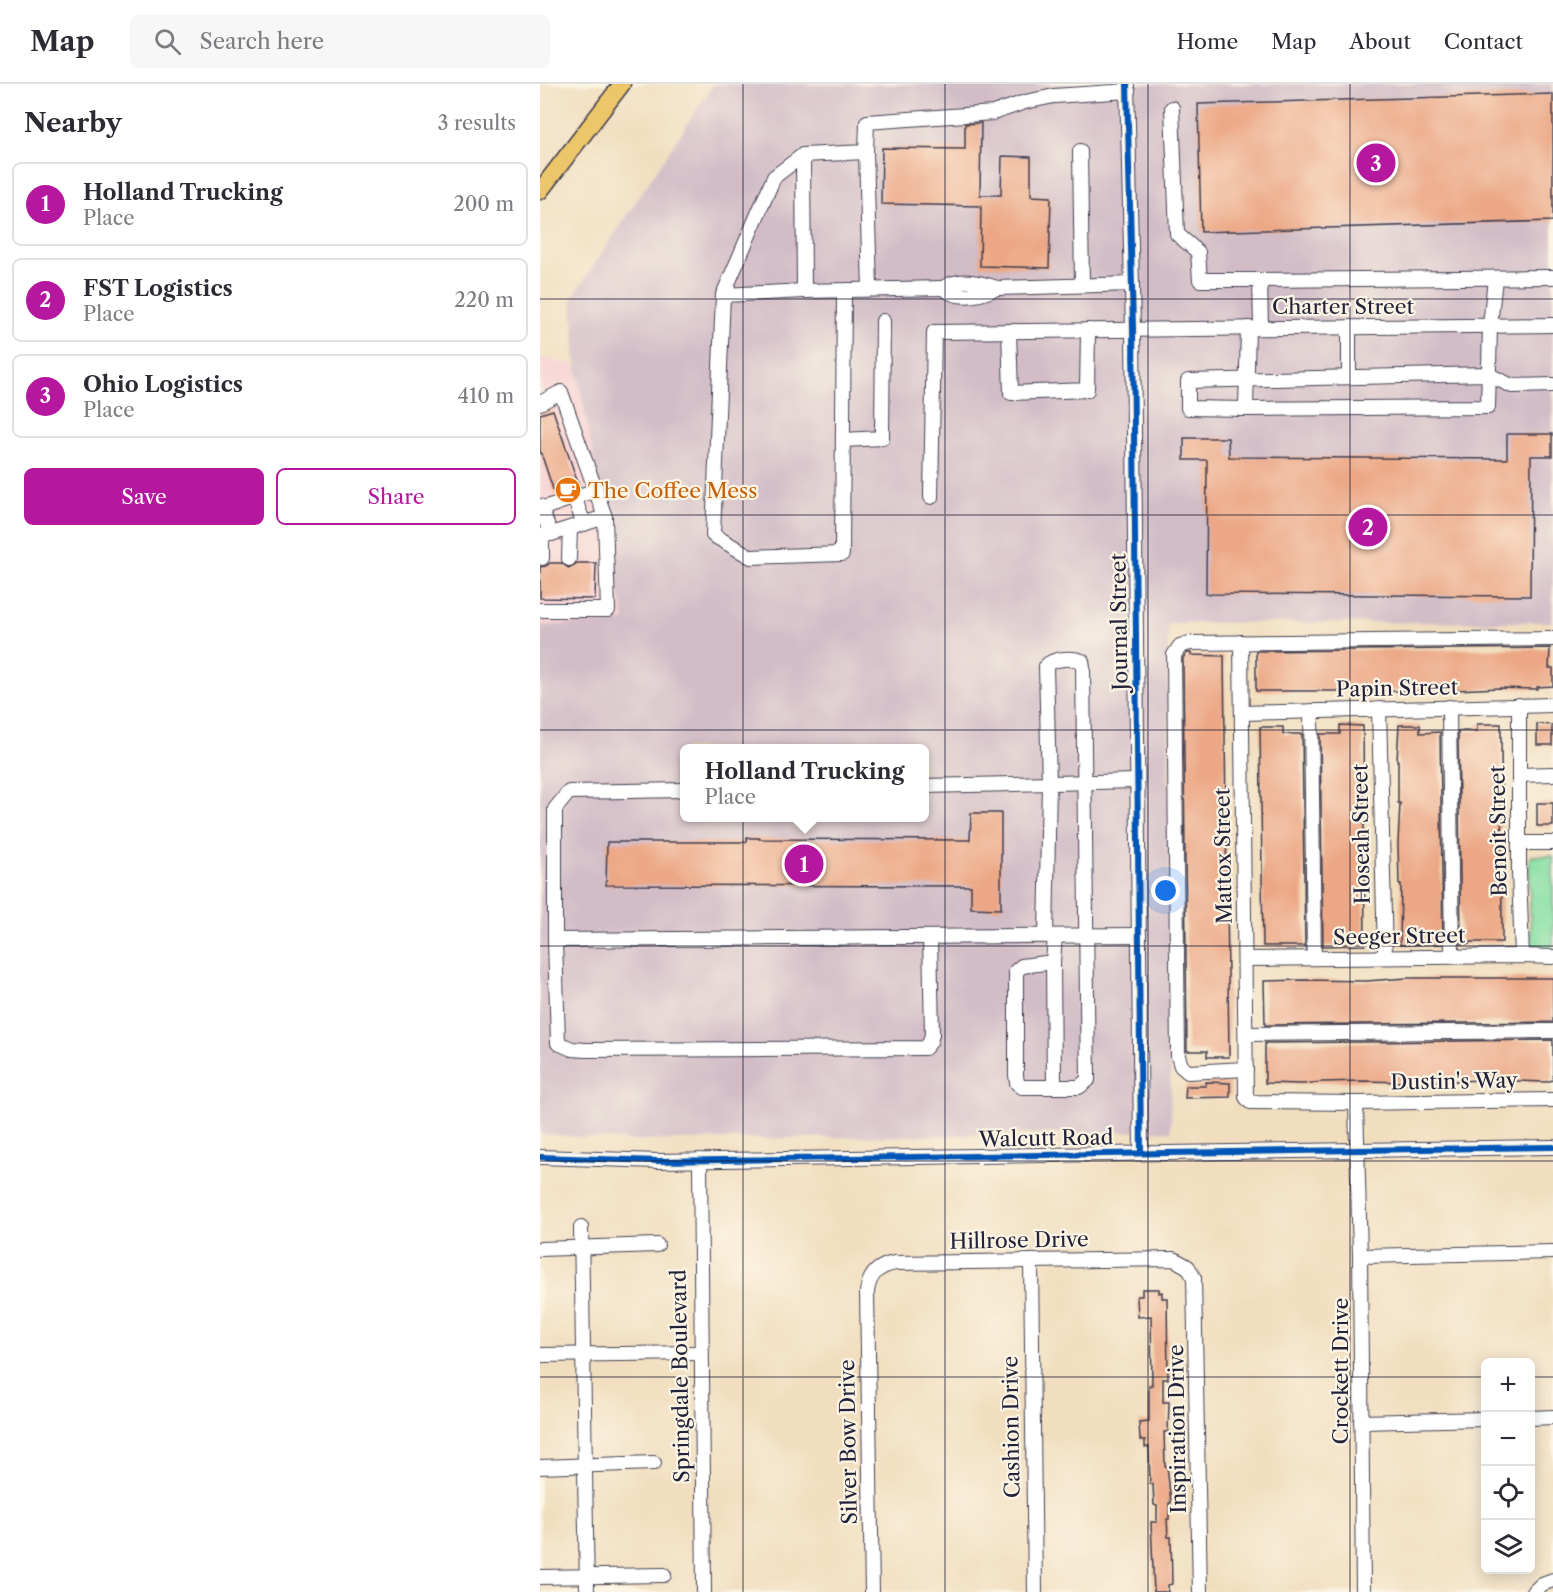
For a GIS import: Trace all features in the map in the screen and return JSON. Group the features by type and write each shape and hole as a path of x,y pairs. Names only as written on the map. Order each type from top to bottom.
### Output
{"main road":[{"path":"540,191 622,84"}],"street":[{"path":"870,289 867,122 993,113 1025,102 1054,96 1127,88"},
{"name":"Journal Street","path":"1127,88 1133,329 1141,1153"},
{"path":"1172,108 1177,234 1198,252 1200,280 1553,277"},
{"path":"1080,151 1082,285"},
{"path":"844,291 842,554 751,557 713,535 723,294 774,177 802,155 866,152"},
{"path":"802,155 804,291"},
{"path":"1495,278 1487,374 1488,407 1246,410 1188,408 1188,381 1487,374 1512,386 1553,385"},
{"path":"1246,410 1246,380 1260,280"},
{"path":"723,294 943,288 951,283 966,282 980,282 997,288 1132,284"},
{"path":"843,440 882,438 883,321"},
{"name":"Charter Street","path":"931,496 934,332 1553,325"},
{"path":"1349,327 1349,376"},
{"path":"1009,331 1011,393 1087,390 1088,330"},
{"path":"540,403 561,392 605,517 608,610 540,610"},
{"path":"551,534 542,513 596,490"},
{"path":"577,505 585,524"},
{"path":"542,558 542,536 605,517"},
{"path":"569,559 570,529"},
{"path":"1246,1070 1188,1072 1181,1066 1178,1056 1174,655 1180,646 1190,643 1241,642 1553,639"},
{"name":"Mattox Street","path":"1241,642 1246,1070"},
{"path":"1053,962 1022,966 1016,971 1016,1075 1017,1083 1022,1087 1054,1087 1078,1087 1088,1080 1086,783 1083,668 1082,661 1078,659 1053,661 1046,666 1050,936 1053,962 1054,1087"},
{"name":"Benoit Street","path":"1518,705 1522,956"},
{"name":"Papin Street","path":"1242,712 1553,705"},
{"path":"1449,707 1452,957"},
{"name":"Hoseah Street","path":"1379,709 1385,957"},
{"path":"1311,711 1314,958"},
{"path":"1519,775 1553,774"},
{"path":"929,786 1137,781"},
{"path":"680,790 569,792 555,810 558,1042 572,1049 585,1050 925,1048 932,1034 930,937"},
{"path":"1519,843 1553,843"},
{"path":"555,940 1139,935"},
{"name":"Seeger Street","path":"1245,959 1553,957"},
{"path":"1246,1034 1553,1031"},
{"name":"Dustin's Way","path":"1246,1070 1246,1097 1252,1104 1553,1100"},
{"path":"1356,1103 1358,1150"},
{"name":"Walcutt Road","path":"540,1157 658,1161 1553,1147"},
{"name":"Crockett Drive","path":"1358,1150 1363,1592"},
{"name":"Springdale Boulevard","path":"700,1160 704,1592"},
{"path":"581,1227 587,1592"},
{"path":"540,1248 657,1245"},
{"path":"1360,1256 1553,1252"},
{"name":"Hillrose Drive","path":"867,1292 868,1281 875,1271 884,1264 895,1263 1174,1259 1188,1267"},
{"name":"Cashion Drive","path":"1031,1262 1035,1592"},
{"name":"Inspiration Drive","path":"1188,1267 1194,1278 1196,1299 1200,1592"},
{"name":"Silver Bow Drive","path":"867,1292 872,1592"},
{"path":"540,1355 700,1353"},
{"path":"1535,1418 1553,1418"},
{"path":"1361,1422 1481,1419"},
{"path":"540,1467 654,1463"},
{"path":"540,1577 664,1575"},
{"path":"1534,1592 1542,1584 1553,1580"}],"shaded area":[{"path":"714,84 1553,84 1553,622 1168,623 1171,1131 633,1141 540,1134 540,626 625,621 576,365 572,298"},
{"path":"541,358 576,365 625,622 540,626"}],"green space":[{"path":"1532,856 1553,856 1553,952 1532,950 1531,946 1529,860"}],"building":[{"path":"1553,94 1553,221 1201,232 1198,104"},
{"path":"981,123 980,195 1001,195 1002,156 1031,157 1031,196 1051,197 1049,268 980,266 981,206 881,204 882,148 965,149 965,124"},
{"path":"553,410 579,486 555,495 540,450 540,414"},
{"path":"1507,434 1552,434 1552,456 1531,456 1530,596 1206,594 1207,460 1184,460 1184,438 1228,438 1229,457 1507,459"},
{"path":"550,563 561,563 569,568 577,563 596,563 595,599 540,598 540,567"},
{"path":"1550,648 1549,668 1553,668 1553,686 1537,687 1537,689 1256,691 1256,651"},
{"path":"1187,653 1224,656 1229,1057 1207,1057 1207,1051 1187,1051 1183,658"},
{"path":"1477,724 1501,724 1502,942 1461,944 1458,731 1477,731"},
{"path":"1537,724 1552,725 1552,745 1537,745"},
{"path":"1340,725 1363,726 1365,945 1323,946 1320,734 1340,734"},
{"path":"1399,725 1420,725 1420,733 1440,732 1443,944 1400,945 1401,884 1399,884 1398,844 1400,803 1398,803 1397,761"},
{"path":"1260,727 1283,727 1283,734 1302,734 1305,946 1263,946"},
{"path":"1537,803 1553,803 1553,826 1537,826"},
{"path":"971,813 1001,813 1001,909 971,908 971,886 606,885 607,842 747,842 747,838 970,840"},
{"path":"1408,978 1553,978 1553,1022 1265,1025 1264,981 1366,981"},
{"path":"1553,1040 1553,1080 1546,1082 1485,1080 1424,1082 1424,1084 1363,1081 1265,1083 1265,1043"},
{"path":"1206,1082 1230,1083 1230,1097 1185,1098 1186,1086 1206,1086"},
{"path":"1142,1289 1159,1289 1159,1293 1162,1292 1162,1298 1167,1298 1168,1379 1163,1379 1163,1402 1169,1402 1168,1432 1164,1432 1165,1466 1167,1466 1171,1503 1169,1503 1169,1519 1167,1519 1168,1537 1171,1537 1172,1584 1168,1585 1168,1592 1154,1592 1151,1522 1157,1522 1157,1506 1154,1505 1153,1484 1150,1484 1149,1447 1145,1447 1145,1440 1140,1440 1139,1422 1149,1421 1149,1385 1152,1385 1151,1316 1138,1317 1137,1296 1142,1296"}],"cycle path":[{"path":"1127,84 1133,329 1141,1153"},
{"path":"540,1157 658,1161 1553,1147"}],"place":[{"name":"Ohio Logistics","path":"1376,163"},
{"name":"The Coffee Mess","path":"568,490"},
{"name":"FST Logistics","path":"1368,527"},
{"name":"Holland Trucking","path":"804,864"}]}
